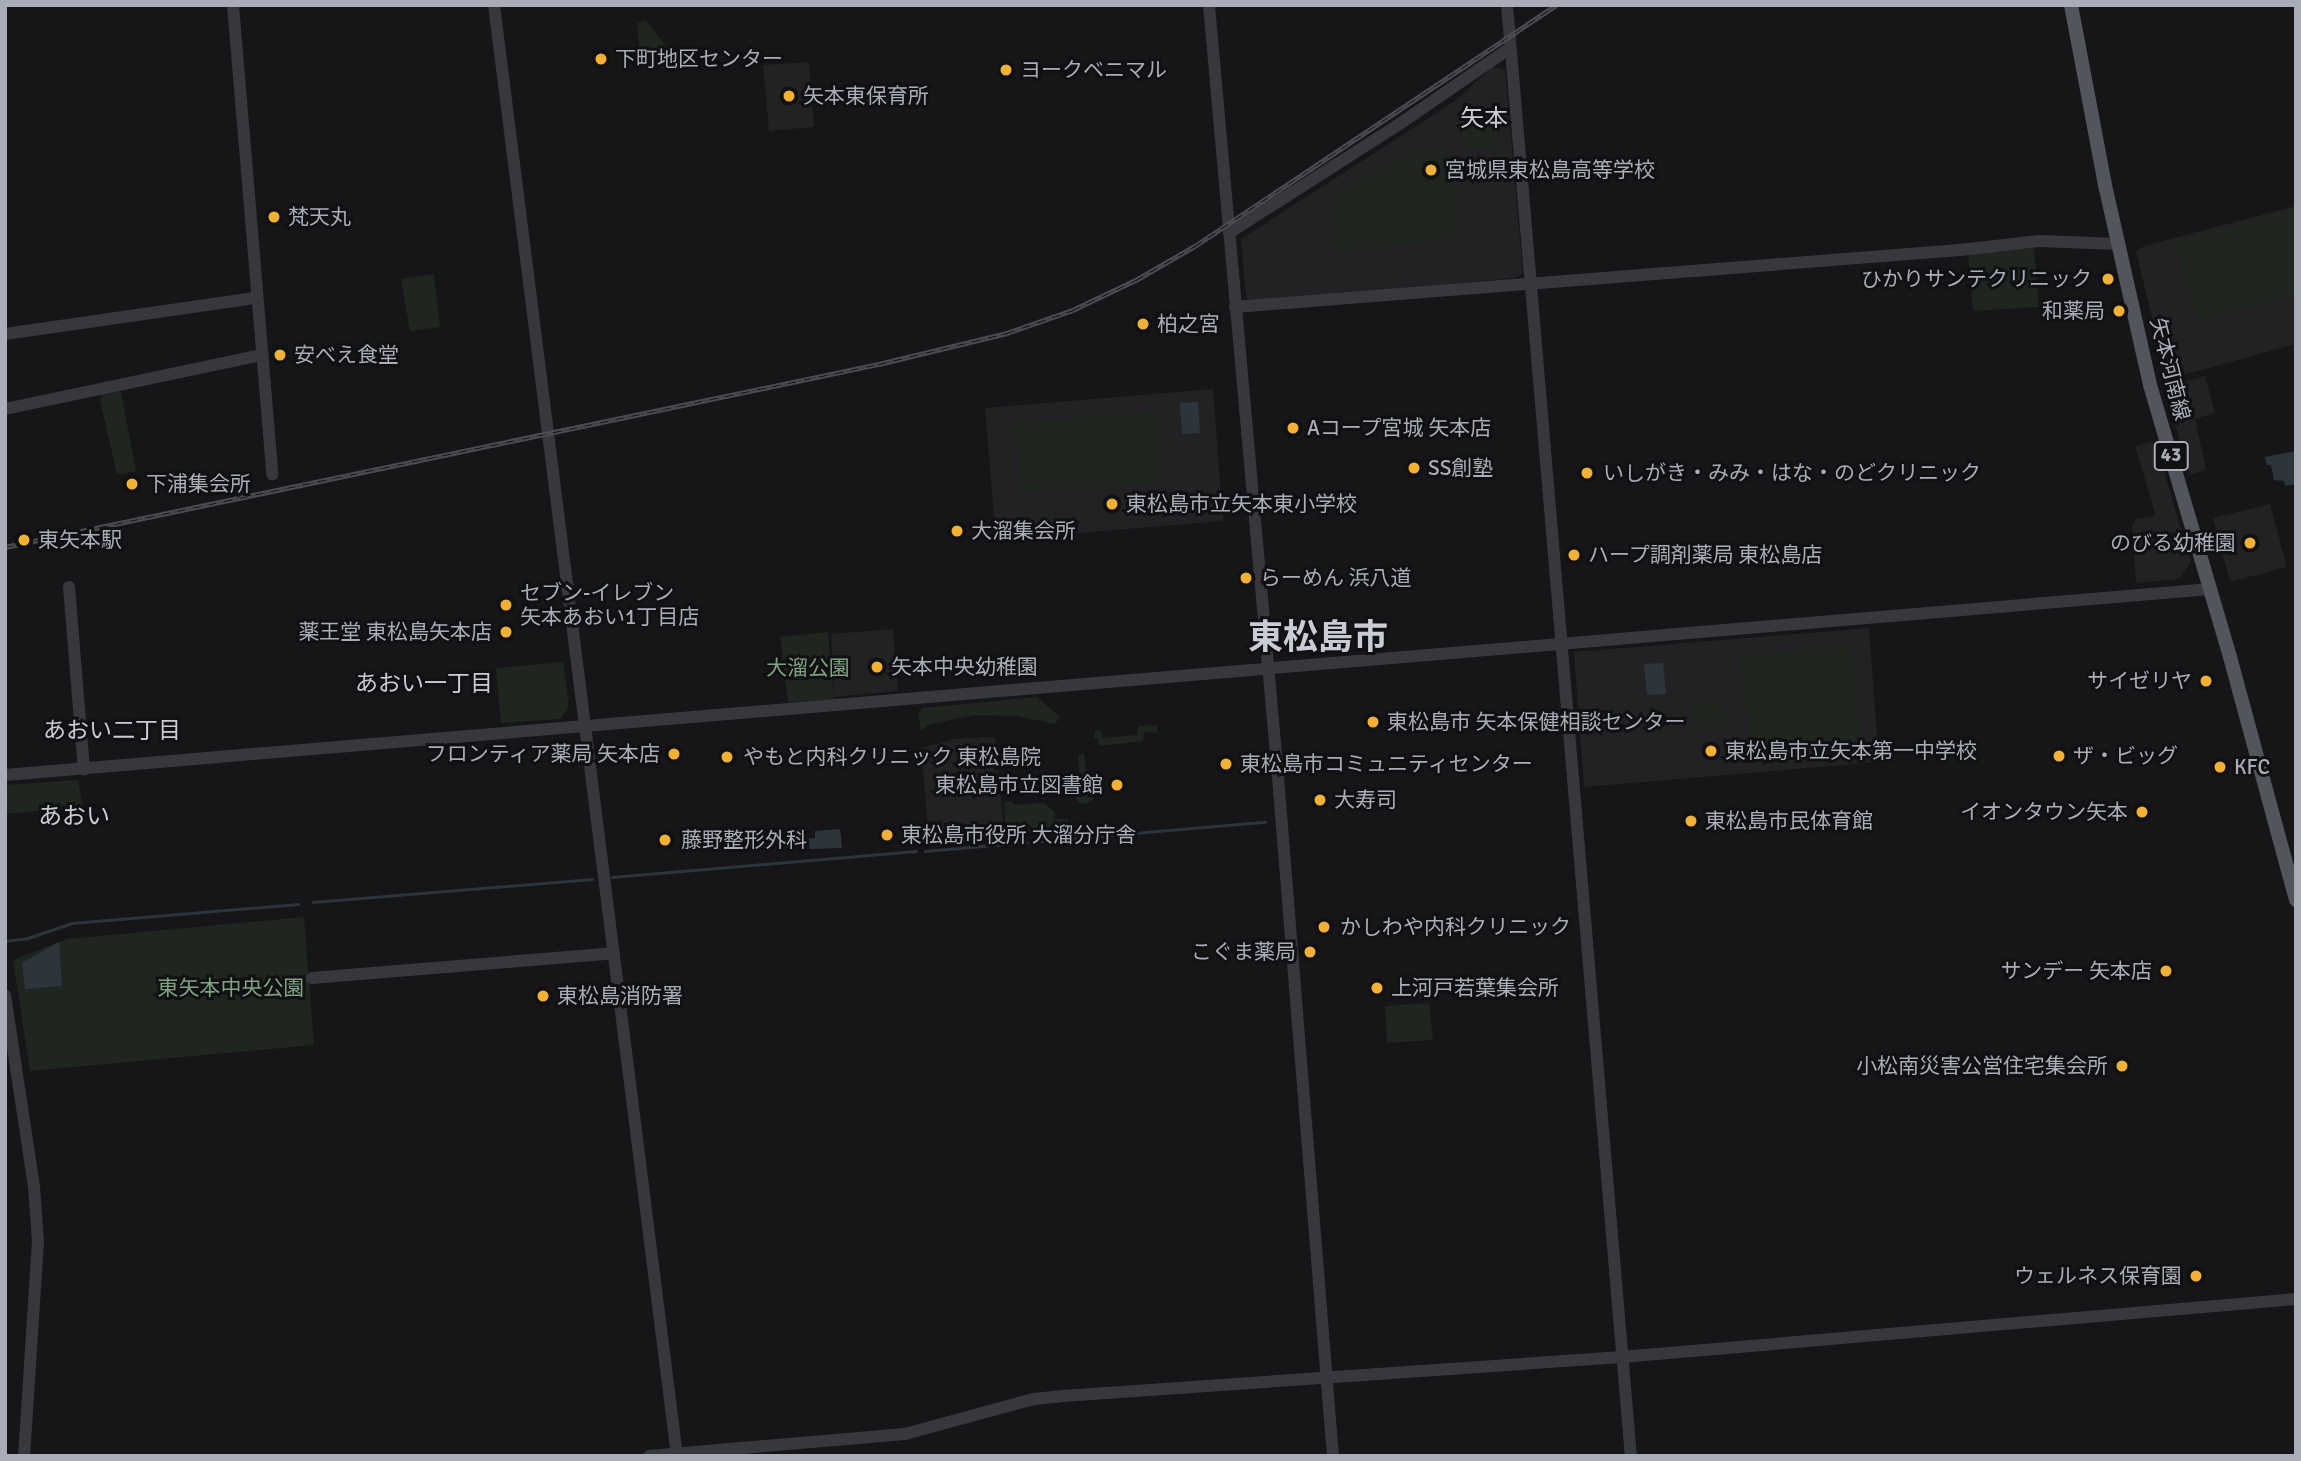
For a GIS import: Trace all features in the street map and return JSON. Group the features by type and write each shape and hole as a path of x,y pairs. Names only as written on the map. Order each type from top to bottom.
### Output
{"main road":[{"name":"矢本河南線","path":"2071,5 2118,244 2150,385 2296,900"}],"street":[{"path":"233,5 272,474"},
{"path":"494,5 561,530 583,728 677,1455"},
{"path":"1209,5 1333,1456"},
{"path":"1507,5 1631,1456"},
{"path":"1229,233 1398,125 1510,48"},
{"path":"1235,307 1961,250 2039,241 2118,244"},
{"path":"5,334 256,298"},
{"path":"5,409 262,355"},
{"path":"69,587 84,768"},
{"path":"5,775 2210,589"},
{"path":"312,978 614,953"},
{"path":"5,995 37,1227 24,1456"},
{"path":"649,1456 905,1434 1034,1399 1063,1396 1327,1380 1622,1357 2296,1299"}],"shaded area":[{"name":"矢本東保育所","path":"809,62 814,127 769,131 763,65"},
{"name":"宮城県東松島高等学校","path":"1492,67 1505,70 1523,273 1515,278 1252,303 1246,297 1241,239 1455,101"},
{"path":"2296,206 2296,344 2172,378 2166,374 2136,252 2144,246"},
{"path":"2205,376 2215,413 2195,419 2206,469 2190,475 2165,390 2169,385"},
{"name":"東松島市立矢本東小学校","path":"1213,389 1223,521 996,540 985,408"},
{"path":"1198,402 1200,433 1182,434 1180,403"},
{"path":"2155,441 2191,563 2179,579 2136,583 2132,525 2136,519 2156,516 2135,446"},
{"path":"2296,451 2296,484 2285,486 2284,481 2274,480 2271,465 2267,465 2265,457"},
{"name":"のびる幼稚園","path":"2270,504 2287,567 2230,582 2213,518"},
{"name":"東松島市立矢本第一中学校","path":"1869,628 1879,762 1584,787 1574,652"},
{"path":"893,629 898,691 834,697 831,634"},
{"path":"1663,663 1666,694 1647,695 1644,664"},
{"path":"995,737 1004,832 929,840 921,748 954,739"},
{"path":"840,829 842,848 810,849 809,846 801,846 800,839 815,838 815,831"},
{"path":"59,942 62,986 25,989 22,963"}],"green space":[{"path":"646,21 684,70 660,68 659,57 640,58 637,23"},
{"path":"1495,115 1498,147 1462,150 1460,118"},
{"path":"1442,150 1456,170 1457,238 1339,252 1331,197 1414,151"},
{"path":"2296,208 2296,294 2197,322 2174,242"},
{"path":"2034,247 2039,307 1973,311 1968,253"},
{"path":"434,274 440,327 410,331 401,279"},
{"path":"121,392 136,471 117,475 100,400 101,396"},
{"path":"1157,412 1163,482 1021,492 1017,423"},
{"name":"大溜公園","path":"828,632 834,700 788,702 780,637"},
{"path":"1852,646 1861,749 1752,757 1739,656"},
{"path":"563,662 569,706 560,719 501,723 496,668"},
{"path":"1037,697 1060,717 1055,724 1016,716 974,715 927,725 921,731 918,714 923,708"},
{"path":"1724,700 1727,728 1694,731 1691,703"},
{"path":"1157,725 1157,733 1144,732 1143,741 1099,746 1098,738 1094,738 1095,731 1101,731 1102,738 1137,735 1138,726"},
{"path":"1084,754 1088,786 1094,799 1087,804 1078,803 1075,796 1081,790 1078,755"},
{"path":"78,780 83,807 5,814 5,785"},
{"path":"1012,801 1014,805 1044,803 1055,812 1055,819 1067,819 1069,823 1063,832 1006,834 1004,802"},
{"name":"東矢本中央公園","path":"304,917 314,1045 30,1071 13,960 67,939"},
{"path":"1429,1003 1433,1040 1387,1043 1385,1006"}],"waterway":[{"path":"925,851 1265,822"},
{"path":"612,877 916,851"},
{"path":"313,902 592,879"},
{"path":"5,941 28,938 72,923 298,904"}],"railway":[{"path":"5,547 879,364 1007,333 1073,310 1136,280 1195,246 1556,5"}],"place":[{"name":"下町地区センター","path":"601,59"},
{"name":"ヨークベニマル","path":"1006,70"},
{"name":"矢本東保育所","path":"789,96"},
{"name":"宮城県東松島高等学校","path":"1431,170"},
{"name":"梵天丸","path":"274,217"},
{"name":"ひかりサンテクリニック","path":"2108,279"},
{"name":"和薬局","path":"2119,311"},
{"name":"柏之宮","path":"1143,324"},
{"name":"安べえ食堂","path":"280,355"},
{"name":"Aコープ宮城 矢本店","path":"1293,428"},
{"name":"SS創塾","path":"1414,468"},
{"name":"いしがき・みみ・はな・のどクリニック","path":"1587,473"},
{"name":"下浦集会所","path":"132,484"},
{"name":"東松島市立矢本東小学校","path":"1112,504"},
{"name":"大溜集会所","path":"957,531"},
{"name":"東矢本駅","path":"24,540"},
{"name":"のびる幼稚園","path":"2250,543"},
{"name":"ハープ調剤薬局 東松島店","path":"1574,555"},
{"name":"らーめん 浜八道","path":"1246,578"},
{"name":"セブン-イレブン 矢本あおい1丁目店","path":"506,605"},
{"name":"薬王堂 東松島矢本店","path":"506,632"},
{"name":"矢本中央幼稚園","path":"877,667"},
{"name":"サイゼリヤ","path":"2206,681"},
{"name":"東松島市 矢本保健相談センター","path":"1373,722"},
{"name":"東松島市立矢本第一中学校","path":"1711,751"},
{"name":"フロンティア薬局 矢本店","path":"674,754"},
{"name":"ザ・ビッグ","path":"2059,756"},
{"name":"やもと内科クリニック 東松島院","path":"727,757"},
{"name":"東松島市コミュニティセンター","path":"1226,764"},
{"name":"KFC","path":"2220,767"},
{"name":"東松島市立図書館","path":"1117,785"},
{"name":"大寿司","path":"1320,800"},
{"name":"イオンタウン矢本","path":"2142,812"},
{"name":"東松島市民体育館","path":"1691,821"},
{"name":"東松島市役所 大溜分庁舎","path":"887,835"},
{"name":"藤野整形外科","path":"665,840"},
{"name":"かしわや内科クリニック","path":"1324,927"},
{"name":"こぐま薬局","path":"1310,952"},
{"name":"サンデー 矢本店","path":"2166,971"},
{"name":"上河戸若葉集会所","path":"1377,988"},
{"name":"東松島消防署","path":"543,996"},
{"name":"小松南災害公営住宅集会所","path":"2122,1066"},
{"name":"ウェルネス保育園","path":"2196,1276"}],"district":[{"name":"矢本","path":"1484,119"},
{"name":"東松島市","path":"1318,638"},
{"name":"あおい一丁目","path":"424,684"},
{"name":"あおい二丁目","path":"112,731"},
{"name":"あおい","path":"74,817"}]}
